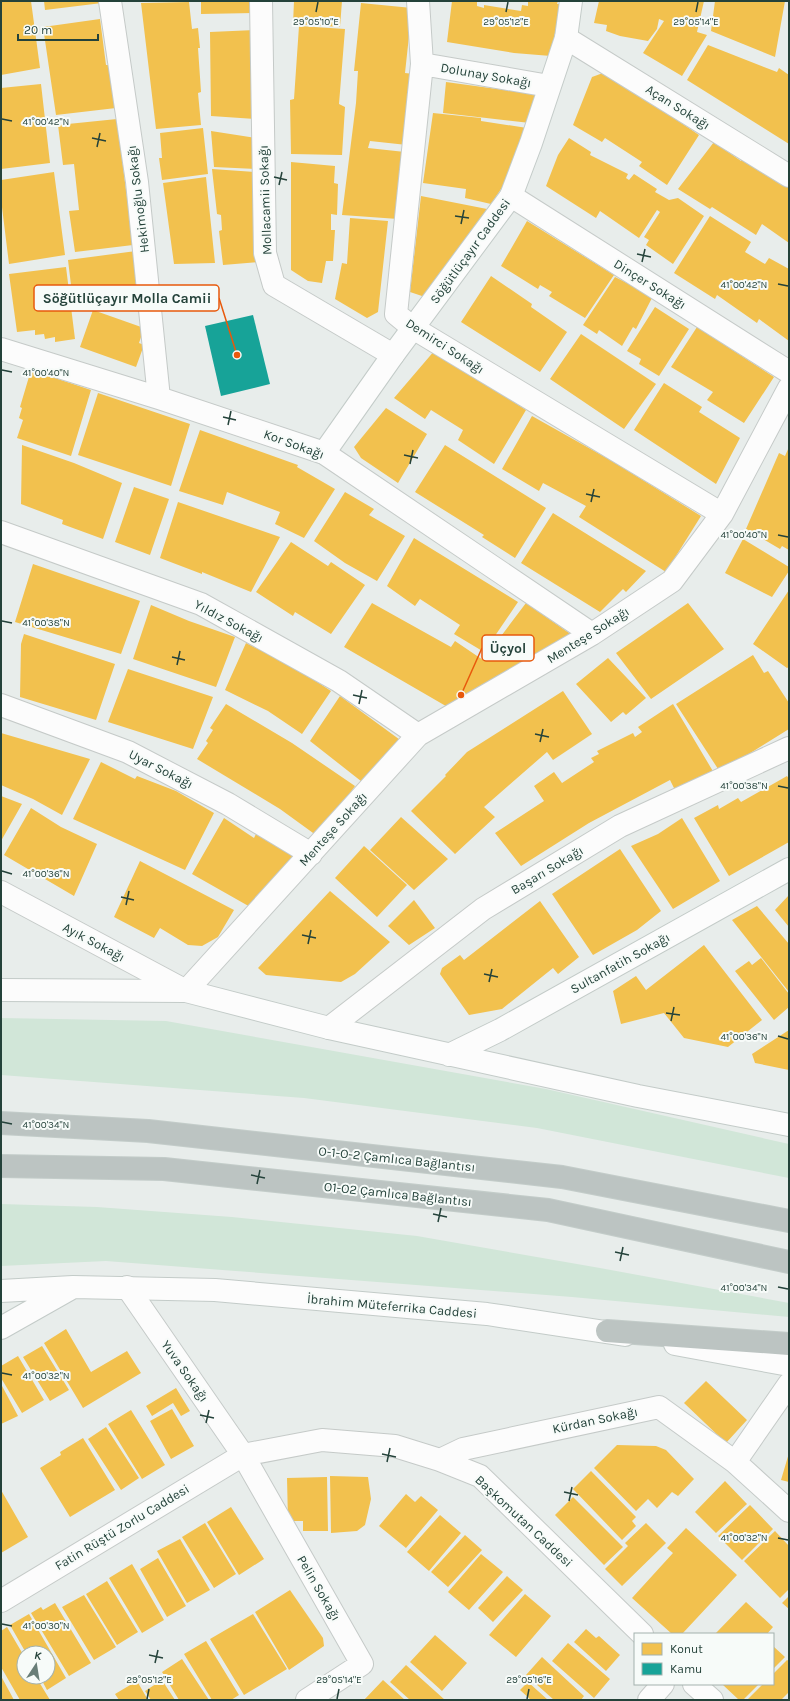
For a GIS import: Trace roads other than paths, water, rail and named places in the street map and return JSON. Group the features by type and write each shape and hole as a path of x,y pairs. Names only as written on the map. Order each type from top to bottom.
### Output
{"highway":[{"name":"O-1-O-2 Çamlıca Bağlantısı","path":"1,1123 148,1131 562,1177 789,1220"},
{"name":"O1-O2 Çamlıca Bağlantısı","path":"1,1166 164,1169 548,1210 789,1262"},
{"path":"607,1331 789,1344"}],"street":[{"name":"Hekimoğlu Sokağı","path":"110,1 137,182 159,398"},
{"name":"Mollacamii Sokağı","path":"261,1 265,253 274,285 393,355"},
{"name":"Demirci Sokağı","path":"418,1 422,64 396,314 413,328 722,514"},
{"name":"Söğütlüçayır Caddesi","path":"324,453 393,355 511,196 531,143 566,38 571,1"},
{"name":"Açan Sokağı","path":"566,38 789,176"},
{"name":"Dolunay Sokağı","path":"422,64 549,86"},
{"name":"Dinçer Sokağı","path":"511,196 789,372"},
{"name":"Kor Sokağı","path":"1,350 159,398 324,453 592,634"},
{"name":"Menteşe Sokağı","path":"186,991 418,735 592,634 672,581 722,514 789,388"},
{"name":"Yıldız Sokağı","path":"1,532 201,604 339,681 418,735"},
{"name":"Uyar Sokağı","path":"1,705 128,752 228,804 311,854"},
{"name":"Başarı Sokağı","path":"329,1028 489,905 620,826 789,748"},
{"name":"Sultanfatih Sokağı","path":"449,1055 500,1030 789,869"},
{"name":"Ayık Sokağı","path":"1,892 186,991"},
{"path":"1,990 186,991 329,1028 449,1055 638,1096 789,1124"},
{"path":"1,1328 73,1287"},
{"name":"İbrahim Müteferrika Caddesi","path":"1,1292 73,1287 215,1290 487,1314 607,1331 789,1364"},
{"name":"Yuva Sokağı","path":"127,1288 243,1455"},
{"path":"736,1462 789,1384"},
{"name":"Kürdan Sokağı","path":"440,1460 463,1449 659,1406 736,1462 789,1511"},
{"name":"Başkomutan Caddesi","path":"243,1455 322,1440 395,1446 440,1460 480,1476 641,1633"},
{"name":"Fatin Rüştü Zorlu Caddesi","path":"1,1601 243,1455"},
{"name":"Pelin Sokağı","path":"243,1455 362,1664 307,1700"},
{"path":"649,1700 662,1685"},
{"path":"695,1685 712,1700"}],"place":[{"name":"Söğütlüçayır Molla Camii","path":"237,355"},
{"name":"Üçyol","path":"461,695"}]}
